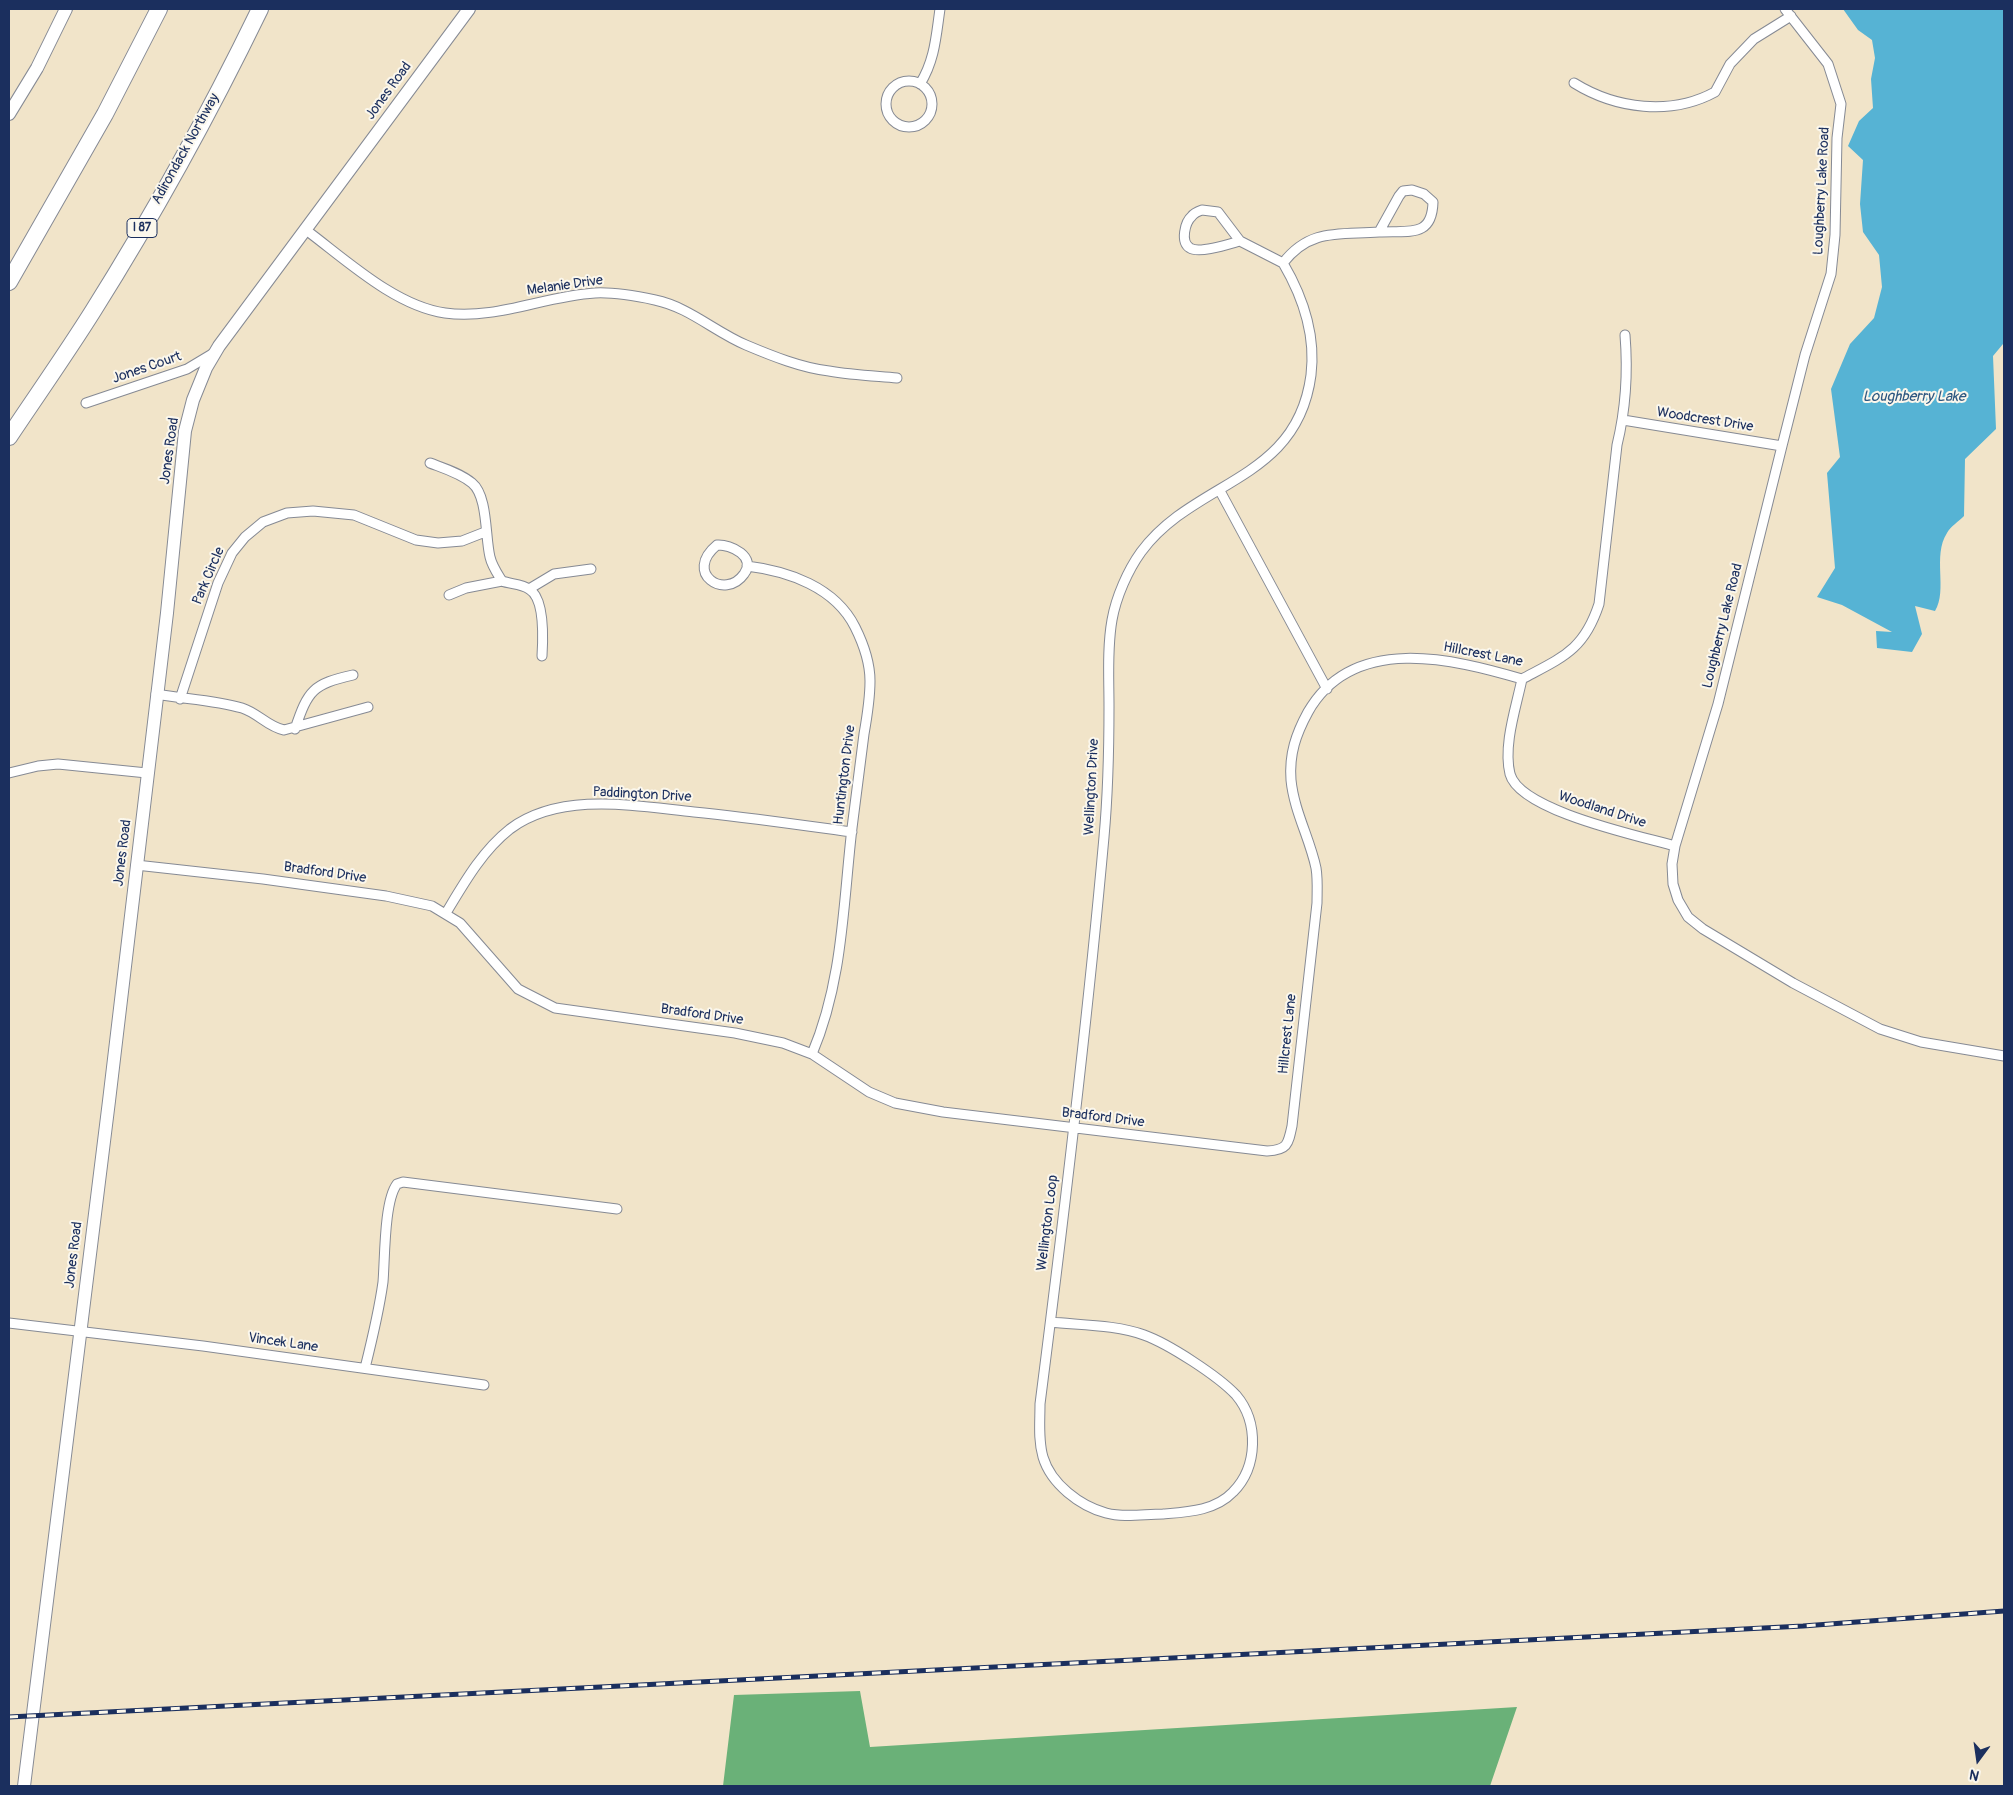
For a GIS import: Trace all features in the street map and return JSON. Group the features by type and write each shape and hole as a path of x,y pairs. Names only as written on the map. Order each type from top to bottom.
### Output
{"highway":[{"path":"9,282 105,114 159,9"},
{"name":"Adirondack Northway","path":"9,438 93,310 131,246 212,104 260,9"}],"street":[{"path":"9,114 37,68 66,9"},
{"name":"Jones Road","path":"24,1786 147,773 186,430 193,400 215,353 469,9"},
{"path":"920,84 931,66 934,55 940,9"},
{"path":"1574,83 1607,97 1650,108 1681,106 1715,92 1730,64 1754,39 1788,12"},
{"name":"Loughberry Lake Road","path":"1788,12 1828,64 1841,104 1837,138 1835,235 1831,274 1806,355 1782,446 1718,704 1675,846 1672,864 1673,884 1678,900 1688,917 1703,929 1793,983 1880,1029 1921,1042 2004,1056"},
{"path":"907,81 920,84 928,90 932,97 932,112 923,124 916,127 901,127 889,117 886,101 888,94 900,83 907,81"},
{"path":"1240,241 1198,250 1190,248 1185,242 1184,234 1191,216 1202,210 1218,212 1240,241 1283,262 1295,248 1311,238 1421,229 1427,226 1432,217 1433,202 1424,194 1412,190 1403,192 1379,232"},
{"name":"Melanie Drive","path":"306,230 384,287 407,300 443,312 470,314 497,311 564,297 613,293 657,300 689,313 745,344 789,360 828,371 897,378"},
{"name":"Wellington Drive","path":"1074,1128 1109,775 1111,622 1124,584 1140,553 1160,531 1281,446 1302,414 1309,390 1312,365 1310,331 1298,288 1283,262"},
{"name":"Hillcrest Lane","path":"1286,1146 1292,1126 1317,903 1316,868 1293,794 1291,758 1299,728 1312,704 1336,679 1351,669 1379,661 1399,659 1470,664 1522,680 1561,658 1576,646 1591,627 1599,604 1617,445 1623,420 1627,370 1625,335"},
{"name":"Jones Court","path":"86,403 187,369 215,353"},
{"name":"Woodcrest Drive","path":"1623,420 1782,446"},
{"path":"430,463 473,484 482,500 485,532 493,567 502,581"},
{"path":"1220,490 1327,689"},
{"name":"Park Circle","path":"180,698 218,583 232,553 245,537 263,522 287,513 313,511 354,515 416,540 438,543 462,540 485,532"},
{"path":"717,545 733,547 741,552 747,566 744,574 733,584 726,585 710,580 703,569 708,553 717,545"},
{"name":"Huntington Drive","path":"747,566 790,575 811,584 844,611 854,624 861,640 870,680 852,832 846,906 834,985 823,1026 812,1054"},
{"path":"529,589 554,574 591,569"},
{"path":"449,595 466,588 502,581 529,589 537,597 543,631 542,656"},
{"path":"295,729 307,698 316,688 330,680 353,675"},
{"name":"Woodland Drive","path":"1522,680 1511,731 1508,760 1510,775 1514,784 1530,798 1557,811 1675,846"},
{"path":"156,694 242,708 259,716 277,729 295,729 368,707"},
{"path":"9,773 38,766 58,764 147,773"},
{"name":"Paddington Drive","path":"446,912 472,870 492,845 510,829 523,821 561,808 595,804 639,806 852,832"},
{"name":"Bradford Drive","path":"136,865 263,879 414,900 446,912 460,923 518,989 555,1008 735,1033 783,1043 812,1054 869,1092 895,1103 943,1112 1267,1151 1281,1150 1286,1146"},
{"name":"Wellington Loop","path":"1051,1322 1144,1334 1194,1363 1236,1396 1250,1421 1252,1450 1250,1465 1242,1482 1233,1493 1205,1509 1126,1516 1107,1513 1091,1508 1060,1485 1044,1458 1040,1432 1040,1404 1074,1128"},
{"path":"365,1368 375,1331 382,1283 389,1207 396,1184 404,1182 617,1208"},
{"name":"Vincek Lane","path":"9,1323 204,1346 484,1385"}],"green space":[{"path":"860,1691 870,1747 1517,1707 1490,1786 723,1786 734,1695"}],"water":[{"name":"Loughberry Lake","path":"1843,9 2004,9 2004,338 2003,344 1993,356 1996,429 1965,459 1964,516 1952,526 1943,542 1940,562 1939,603 1935,611 1915,606 1922,634 1912,652 1877,648 1876,631 1892,632 1842,605 1817,597 1835,568 1827,473 1840,457 1831,389 1850,344 1874,318 1882,287 1879,255 1863,232 1860,204 1863,160 1848,146 1859,121 1873,108 1871,79 1875,58 1872,40 1858,30"}],"railway":[{"path":"9,1717 1803,1626 2004,1611"}]}
